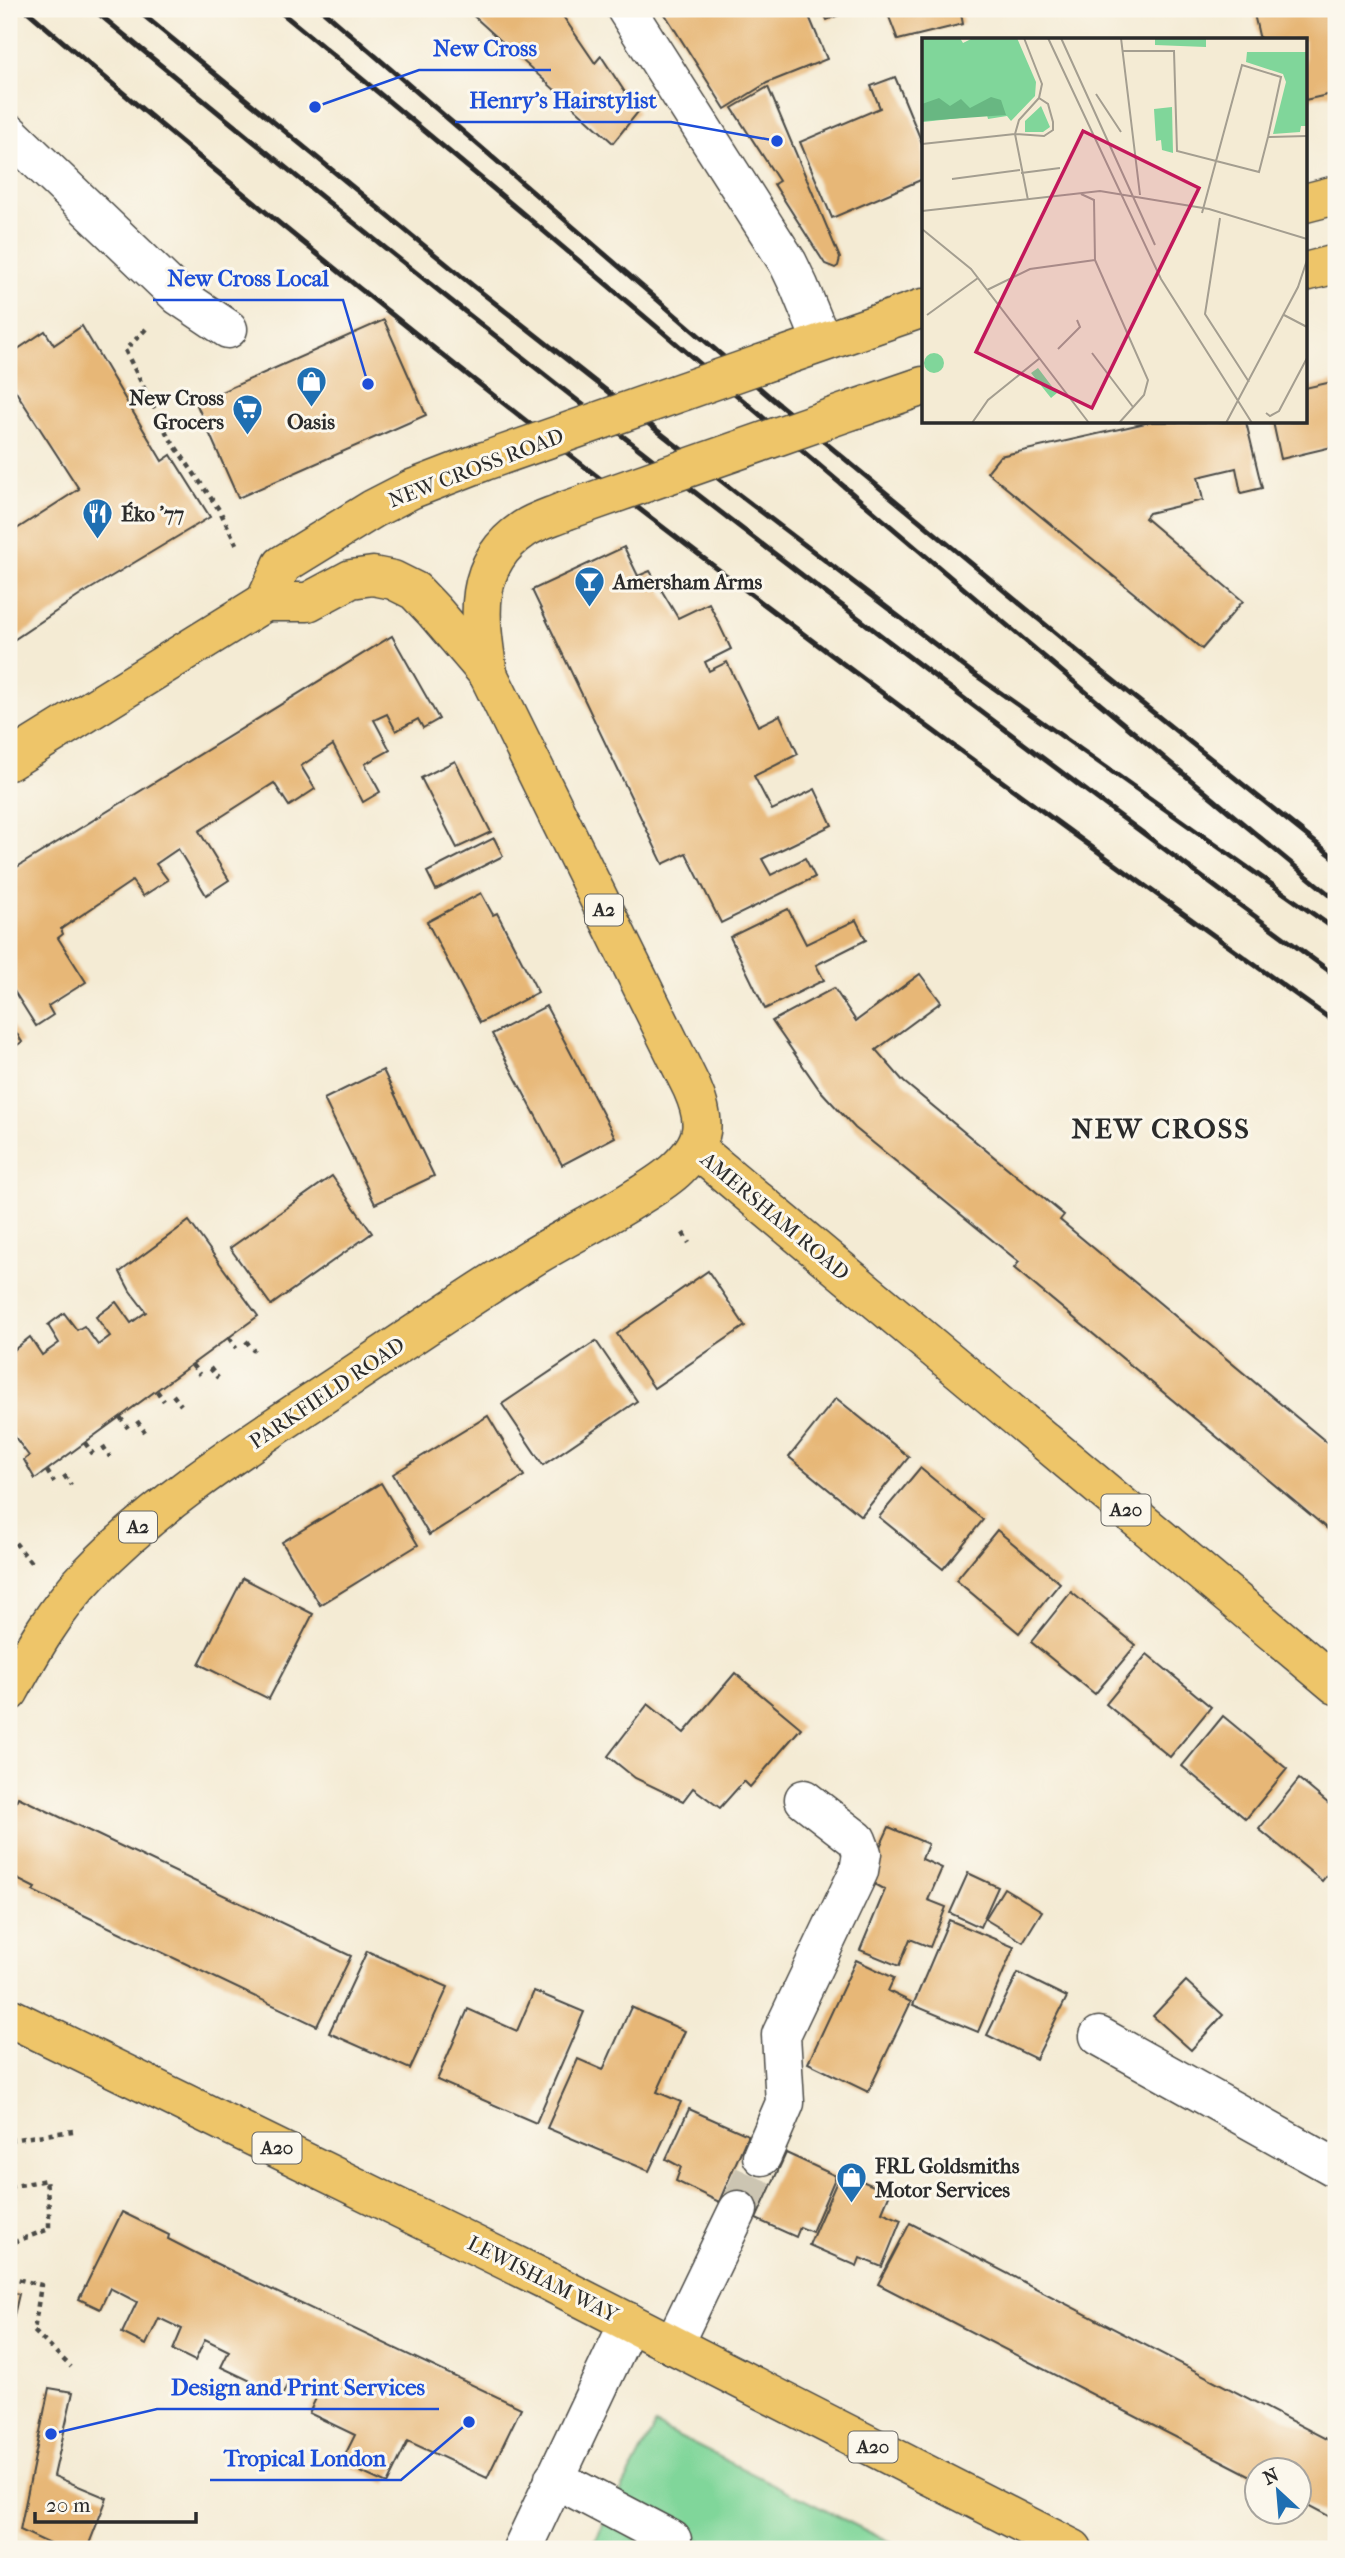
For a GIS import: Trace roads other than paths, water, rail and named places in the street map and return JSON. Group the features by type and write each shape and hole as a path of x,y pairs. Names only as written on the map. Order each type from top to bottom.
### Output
{"highway":[{"path":"1306,202 1336,195"},
{"path":"1306,272 1336,264"},
{"name":"NEW CROSS ROAD","path":"265,602 282,565 393,499 429,482 922,308"},
{"name":"A2","path":"488,674 480,618 482,591 491,565 506,545 524,529 565,511 922,386"},
{"name":"AMERSHAM ROAD","path":"265,602 308,602 351,579 373,576 393,580 415,592 488,674 697,1099 701,1109 702,1130 696,1149 1336,1685"},
{"path":"9,761 265,602"},
{"name":"PARKFIELD ROAD","path":"9,1692 59,1609 88,1574 167,1504 298,1411 488,1287 656,1185 677,1170 696,1149"},
{"name":"LEWISHAM WAY","path":"9,2017 629,2322 1073,2549"}],"street":[{"path":"626,9 788,262 799,286 807,348"},
{"path":"9,133 179,296 228,330"},
{"path":"762,2156 785,2103 781,2035 859,1871 862,1853 857,1840 804,1799"},
{"path":"1099,2036 1336,2168"},
{"path":"673,2345 738,2210"},
{"path":"522,2549 629,2322"},
{"path":"554,2478 672,2540 667,2549"}],"tunnel":[{"path":"738,2210 762,2156"}],"railway":[{"path":"25,9 343,275 668,531 1000,780 1336,1023"},
{"path":"93,9 398,258 707,502 1020,741 1336,976"},
{"path":"136,9 472,285 738,494 974,674 1336,930"},
{"path":"277,9 543,230 1070,679 1336,900"},
{"path":"321,9 770,397 1099,669 1336,859"}],"place":[{"name":"New Cross","path":"315,107"},
{"name":"Henry's Hairstylist","path":"777,141"},
{"name":"New Cross Local","path":"368,384"},
{"name":"Oasis","path":"311,409"},
{"name":"New Cross Grocers","path":"247,437"},
{"name":"Éko '77","path":"98,541"},
{"name":"Amersham Arms","path":"590,609"},
{"name":"FRL Goldsmiths Motor Services","path":"852,2205"},
{"name":"Tropical London","path":"469,2422"},
{"name":"Design and Print Services","path":"51,2434"}],"district":[{"name":"NEW CROSS","path":"1161,1128"}]}
